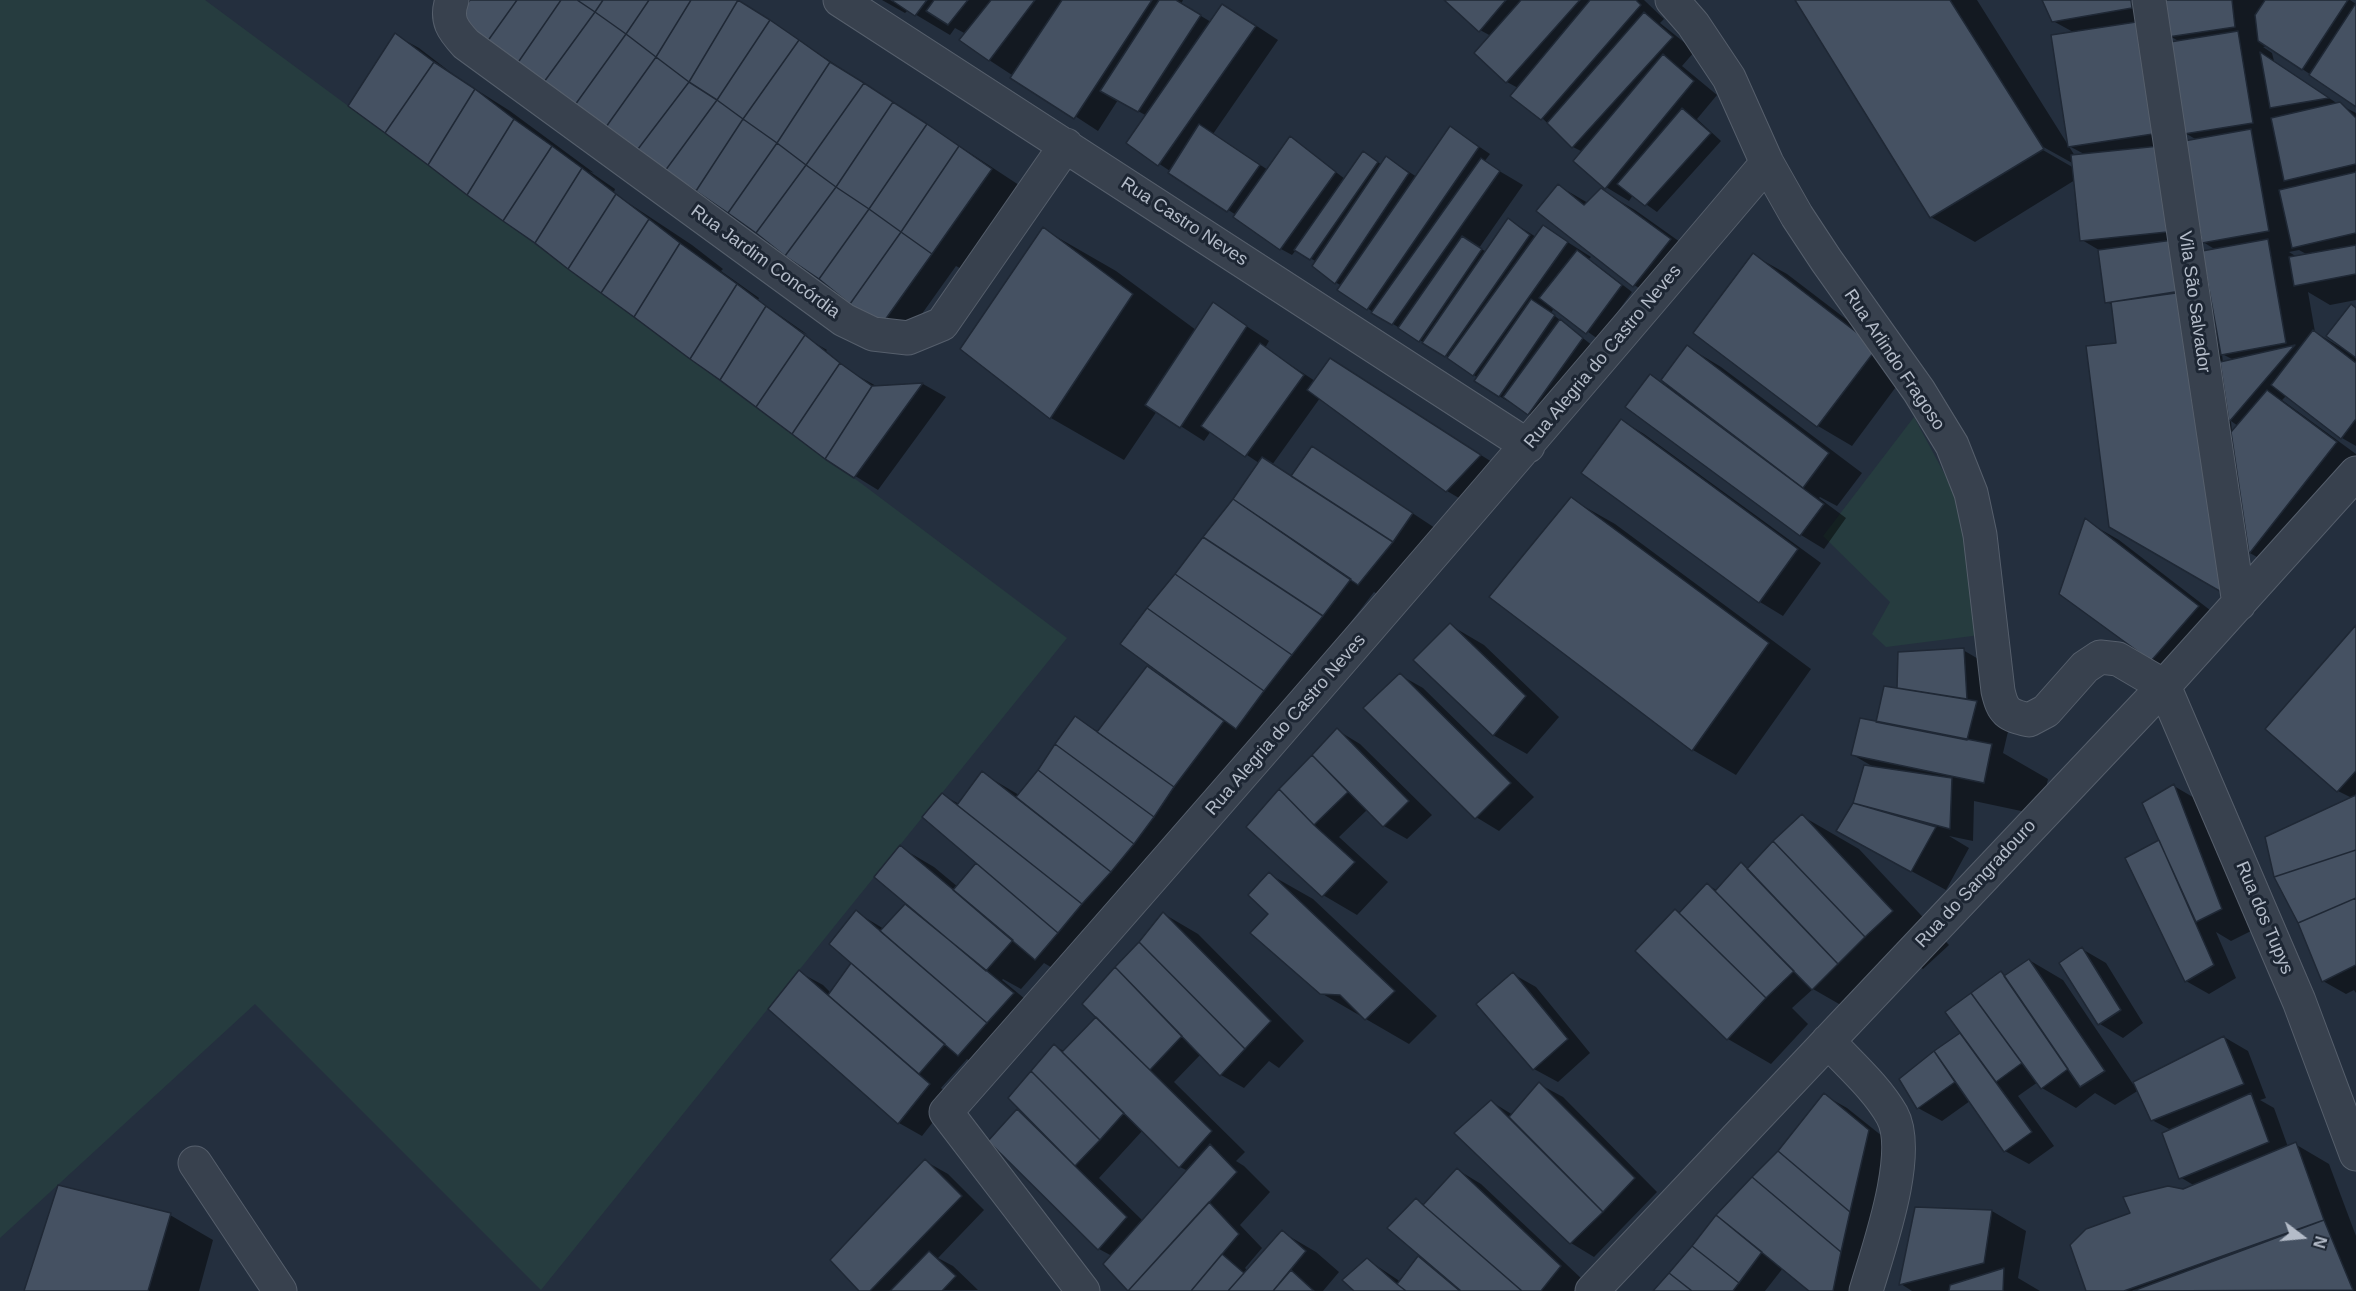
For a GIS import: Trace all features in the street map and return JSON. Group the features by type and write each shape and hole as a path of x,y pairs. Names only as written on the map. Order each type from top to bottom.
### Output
{"street":[{"name":"Rua Jardim Concórdia","path":"452,0 451,28 466,44 843,320 873,334 908,338 942,324 1066,145"},
{"name":"Rua Castro Neves","path":"840,0 1528,446"},
{"name":"Rua Arlindo Fragoso","path":"1672,0 1693,24 1729,78 1767,162 1797,216 1919,391 1952,445 1971,493 1980,535 1998,691 2002,707 2013,716 2029,720 2046,711 2085,667 2100,657 2118,659 2164,686"},
{"name":"Vila São Salvador","path":"2149,0 2239,604"},
{"name":"Rua Alegria do Castro Neves","path":"1083,1291 946,1112 1528,446 1767,162"},
{"name":"Rua do Sangradouro","path":"1592,1291 2164,686 2356,473"},
{"name":"Rua dos Tupys","path":"2164,686 2299,1001 2356,1154"},
{"path":"1828,1041 1874,1090 1893,1116 1899,1146 1890,1208 1866,1291"},
{"path":"195,1163 280,1291"}],"green space":[{"path":"0,0 205,0 825,459 854,478 1067,638 541,1290 255,1004 0,1238"},
{"path":"1914,417 1959,501 1980,635 1886,647 1872,634 1890,602 1823,536"}],"building":[{"path":"470,0 517,0 487,42 463,23 463,10"},
{"path":"517,0 561,0 517,64 487,42"},
{"path":"561,0 577,0 595,12 544,82 517,64"},
{"path":"577,0 603,0 595,12"},
{"path":"603,0 649,0 626,34 595,12"},
{"path":"649,0 691,0 656,57 626,34"},
{"path":"691,0 738,0 689,82 656,57"},
{"path":"738,0 770,20 717,100 689,82"},
{"path":"891,0 927,0 915,16"},
{"path":"934,0 968,0 948,25 926,11"},
{"path":"991,0 1035,0 989,61 959,40"},
{"path":"1062,0 1152,0 1074,119 1010,78"},
{"path":"1159,0 1176,0 1201,15 1138,112 1100,91"},
{"path":"1444,0 1506,0 1479,32"},
{"path":"1521,0 1580,0 1506,83 1474,53"},
{"path":"1590,0 1636,0 1641,5 1541,120 1510,96"},
{"path":"1795,0 1950,0 2044,149 1930,218"},
{"path":"2042,0 2131,0 2132,8 2052,22"},
{"path":"2164,0 2232,0 2235,27 2168,37"},
{"path":"2265,0 2348,0 2302,70 2258,41 2255,15"},
{"path":"2356,3 2356,107 2309,75"},
{"path":"1222,4 1256,26 1158,166 1126,143"},
{"path":"595,12 626,34 575,105 544,82"},
{"path":"1644,12 1673,37 1572,148 1547,123"},
{"path":"770,20 799,40 743,119 717,100"},
{"path":"2136,22 2153,134 2068,147 2051,35"},
{"path":"2238,31 2253,123 2184,134 2170,42"},
{"path":"395,33 434,62 385,133 348,106"},
{"path":"626,34 656,57 606,127 575,105"},
{"path":"799,40 830,62 777,143 743,119"},
{"path":"2260,52 2329,98 2270,108"},
{"path":"1663,54 1694,81 1605,189 1573,161"},
{"path":"656,57 689,82 638,149 606,127"},
{"path":"434,62 475,89 428,165 385,133"},
{"path":"830,62 864,83 806,165 777,143"},
{"path":"689,82 717,100 665,171 638,149"},
{"path":"864,83 893,102 836,187 806,165"},
{"path":"475,89 514,119 467,195 428,165"},
{"path":"717,100 743,119 696,191 665,171"},
{"path":"893,102 927,124 869,209 836,187"},
{"path":"2340,102 2356,118 2356,164 2284,181 2271,118"},
{"path":"1682,108 1711,133 1645,206 1617,184"},
{"path":"514,119 552,146 503,221 467,195"},
{"path":"743,119 777,143 728,213 696,191"},
{"path":"927,124 959,146 901,232 869,209"},
{"path":"1199,124 1260,165 1227,212 1168,173"},
{"path":"1450,126 1479,147 1367,310 1337,290"},
{"path":"2251,129 2269,231 2202,243 2184,141"},
{"path":"1290,136 1336,172 1280,250 1233,217"},
{"path":"777,143 806,165 756,233 728,213"},
{"path":"552,146 582,168 535,243 503,221"},
{"path":"959,146 992,169 932,254 901,232"},
{"path":"2159,146 2167,232 2080,241 2071,155"},
{"path":"1363,151 1378,162 1310,260 1294,250"},
{"path":"1386,156 1409,173 1335,284 1312,266"},
{"path":"1481,158 1500,171 1392,325 1371,313"},
{"path":"806,165 836,187 785,256 756,233"},
{"path":"582,168 616,194 568,269 535,243"},
{"path":"2356,172 2356,233 2292,248 2279,190"},
{"path":"1558,184 1584,205 1601,188 1671,239 1633,287 1536,211"},
{"path":"836,187 869,209 819,279 785,256"},
{"path":"616,194 649,219 601,293 568,269"},
{"path":"869,209 901,232 850,304 819,279"},
{"path":"1508,218 1530,235 1445,357 1422,343"},
{"path":"649,219 680,243 634,317 601,293"},
{"path":"1543,225 1568,242 1473,376 1447,358"},
{"path":"1043,227 1133,294 1050,419 960,349"},
{"path":"901,232 932,254 880,327 850,304"},
{"path":"1462,236 1482,249 1419,342 1398,328"},
{"path":"2268,239 2286,343 2221,355 2202,251"},
{"path":"2173,240 2181,291 2105,303 2098,250"},
{"path":"680,243 737,284 690,359 634,317"},
{"path":"2356,245 2356,274 2294,286 2289,257"},
{"path":"1577,250 1622,285 1586,334 1539,298"},
{"path":"1753,253 1877,348 1817,427 1693,333"},
{"path":"737,284 766,306 720,380 690,359"},
{"path":"2183,292 2223,593 2109,527 2086,346 2116,343 2111,302"},
{"path":"1531,299 1555,315 1499,397 1474,381"},
{"path":"1213,302 1247,326 1180,428 1145,405"},
{"path":"2351,304 2356,308 2356,358 2326,336"},
{"path":"766,306 805,335 756,407 720,380"},
{"path":"1560,319 1583,338 1528,415 1503,397"},
{"path":"2313,330 2356,363 2356,419 2341,439 2271,385"},
{"path":"805,335 840,363 792,434 756,407"},
{"path":"1260,343 1304,375 1245,457 1201,426"},
{"path":"1687,345 1829,453 1803,488 1661,380"},
{"path":"2295,345 2229,422 2220,362"},
{"path":"1330,358 1481,455 1446,492 1307,390"},
{"path":"840,363 872,386 825,459 792,434"},
{"path":"1650,374 1824,504 1800,536 1625,407"},
{"path":"923,383 854,478 825,459 872,386"},
{"path":"2267,390 2337,442 2249,554 2231,432"},
{"path":"1621,419 1798,549 1759,603 1581,473"},
{"path":"1312,446 1413,513 1393,542 1291,476"},
{"path":"1262,457 1393,542 1358,585 1233,499"},
{"path":"1571,497 1769,643 1692,751 1489,597"},
{"path":"1233,499 1351,579 1323,616 1203,537"},
{"path":"2085,518 2199,606 2151,661 2059,594"},
{"path":"1203,537 1323,616 1292,655 1175,574"},
{"path":"1175,574 1292,655 1264,691 1147,608"},
{"path":"1147,608 1264,691 1236,729 1120,644"},
{"path":"1450,623 1526,696 1493,736 1413,660"},
{"path":"2356,625 2356,771 2337,792 2265,729"},
{"path":"1964,648 1967,699 1897,688 1898,652"},
{"path":"1147,666 1224,721 1174,787 1097,732"},
{"path":"1400,673 1511,783 1475,819 1363,708"},
{"path":"1884,686 1977,701 1967,740 1876,722"},
{"path":"1075,716 1174,787 1154,817 1055,744"},
{"path":"1860,718 1992,744 1984,783 1851,755"},
{"path":"1337,728 1409,801 1383,827 1312,755"},
{"path":"1055,744 1154,817 1134,844 1038,770"},
{"path":"1312,755 1348,792 1314,825 1279,789"},
{"path":"1864,765 1952,778 1950,829 1853,803"},
{"path":"1038,770 1134,844 1111,872 1016,797"},
{"path":"982,771 1111,872 1082,904 957,805"},
{"path":"2174,784 2222,909 2196,922 2142,803"},
{"path":"1279,789 1355,862 1322,897 1246,827"},
{"path":"942,793 1082,904 1058,933 922,817"},
{"path":"2356,795 2356,850 2274,877 2265,837"},
{"path":"1853,803 1936,827 1911,872 1836,831"},
{"path":"1802,814 1893,911 1865,937 1773,841"},
{"path":"2159,840 2214,965 2185,982 2125,858"},
{"path":"1773,841 1865,937 1838,964 1747,869"},
{"path":"900,845 1013,940 986,971 874,877"},
{"path":"2356,850 2356,898 2298,923 2274,877"},
{"path":"1741,862 1838,964 1812,990 1715,891"},
{"path":"976,863 1058,933 1035,960 953,890"},
{"path":"1269,872 1395,991 1365,1020 1340,995 1320,994 1250,933 1268,914 1248,895"},
{"path":"1707,883 1794,971 1766,998 1679,913"},
{"path":"2356,898 2356,965 2322,982 2298,923"},
{"path":"905,904 1014,993 987,1023 880,931"},
{"path":"1675,909 1766,998 1727,1040 1635,951"},
{"path":"856,910 987,1023 958,1056 829,944"},
{"path":"1163,912 1271,1021 1245,1049 1139,942"},
{"path":"1139,942 1245,1049 1220,1076 1115,967"},
{"path":"2082,947 2121,1010 2098,1025 2059,963"},
{"path":"2029,959 2105,1071 2080,1087 2004,976"},
{"path":"851,963 945,1044 919,1074 828,995"},
{"path":"1115,967 1182,1036 1150,1070 1082,1004"},
{"path":"799,970 930,1084 898,1124 768,1009"},
{"path":"2001,971 2068,1069 2041,1089 1971,993"},
{"path":"1513,972 1568,1039 1533,1070 1476,1004"},
{"path":"1971,993 2022,1063 1996,1082 1945,1012"},
{"path":"1096,1017 1212,1131 1179,1168 1062,1052"},
{"path":"1960,1033 2032,1132 2004,1152 1934,1051"},
{"path":"2224,1036 2244,1084 2151,1121 2133,1082"},
{"path":"1054,1044 1124,1113 1100,1140 1031,1071"},
{"path":"1934,1051 1955,1082 1917,1109 1899,1079"},
{"path":"1031,1071 1100,1140 1075,1166 1008,1098"},
{"path":"1539,1082 1635,1178 1603,1212 1509,1117"},
{"path":"1824,1093 1869,1130 1850,1212 1778,1151"},
{"path":"2251,1093 2269,1142 2179,1179 2162,1133"},
{"path":"1491,1100 1603,1212 1570,1244 1454,1133"},
{"path":"1017,1109 1127,1217 1098,1250 988,1141"},
{"path":"2296,1142 2324,1220 2124,1291 2086,1291 2070,1245 2086,1229 2130,1213 2123,1197 2168,1186 2183,1189"},
{"path":"1210,1144 1237,1172 1128,1291 1103,1264"},
{"path":"1778,1151 1850,1212 1841,1252 1752,1177"},
{"path":"925,1159 962,1196 870,1291 859,1291 830,1260"},
{"path":"1457,1168 1561,1266 1541,1291 1522,1291 1423,1205"},
{"path":"1752,1177 1841,1252 1833,1291 1809,1291 1716,1215"},
{"path":"58,1185 171,1213 148,1291 24,1291"},
{"path":"1416,1198 1522,1291 1461,1291 1387,1228"},
{"path":"1209,1202 1239,1234 1191,1291 1128,1291"},
{"path":"1915,1207 1992,1210 1984,1263 1899,1285"},
{"path":"1716,1215 1762,1252 1739,1283 1692,1246"},
{"path":"2324,1220 2353,1290 2133,1291"},
{"path":"1282,1230 1306,1251 1273,1291 1228,1291"},
{"path":"1692,1246 1739,1283 1733,1291 1692,1291 1669,1273"},
{"path":"929,1251 956,1276 942,1291 890,1291"},
{"path":"1222,1254 1244,1273 1228,1291 1191,1291"},
{"path":"1418,1256 1460,1291 1406,1291 1397,1284"},
{"path":"1367,1258 1406,1291 1354,1291 1342,1280"},
{"path":"2004,1268 2003,1291 1949,1291 1950,1285"},
{"path":"1291,1270 1314,1291 1273,1291"},
{"path":"1669,1273 1692,1291 1653,1291"}]}
